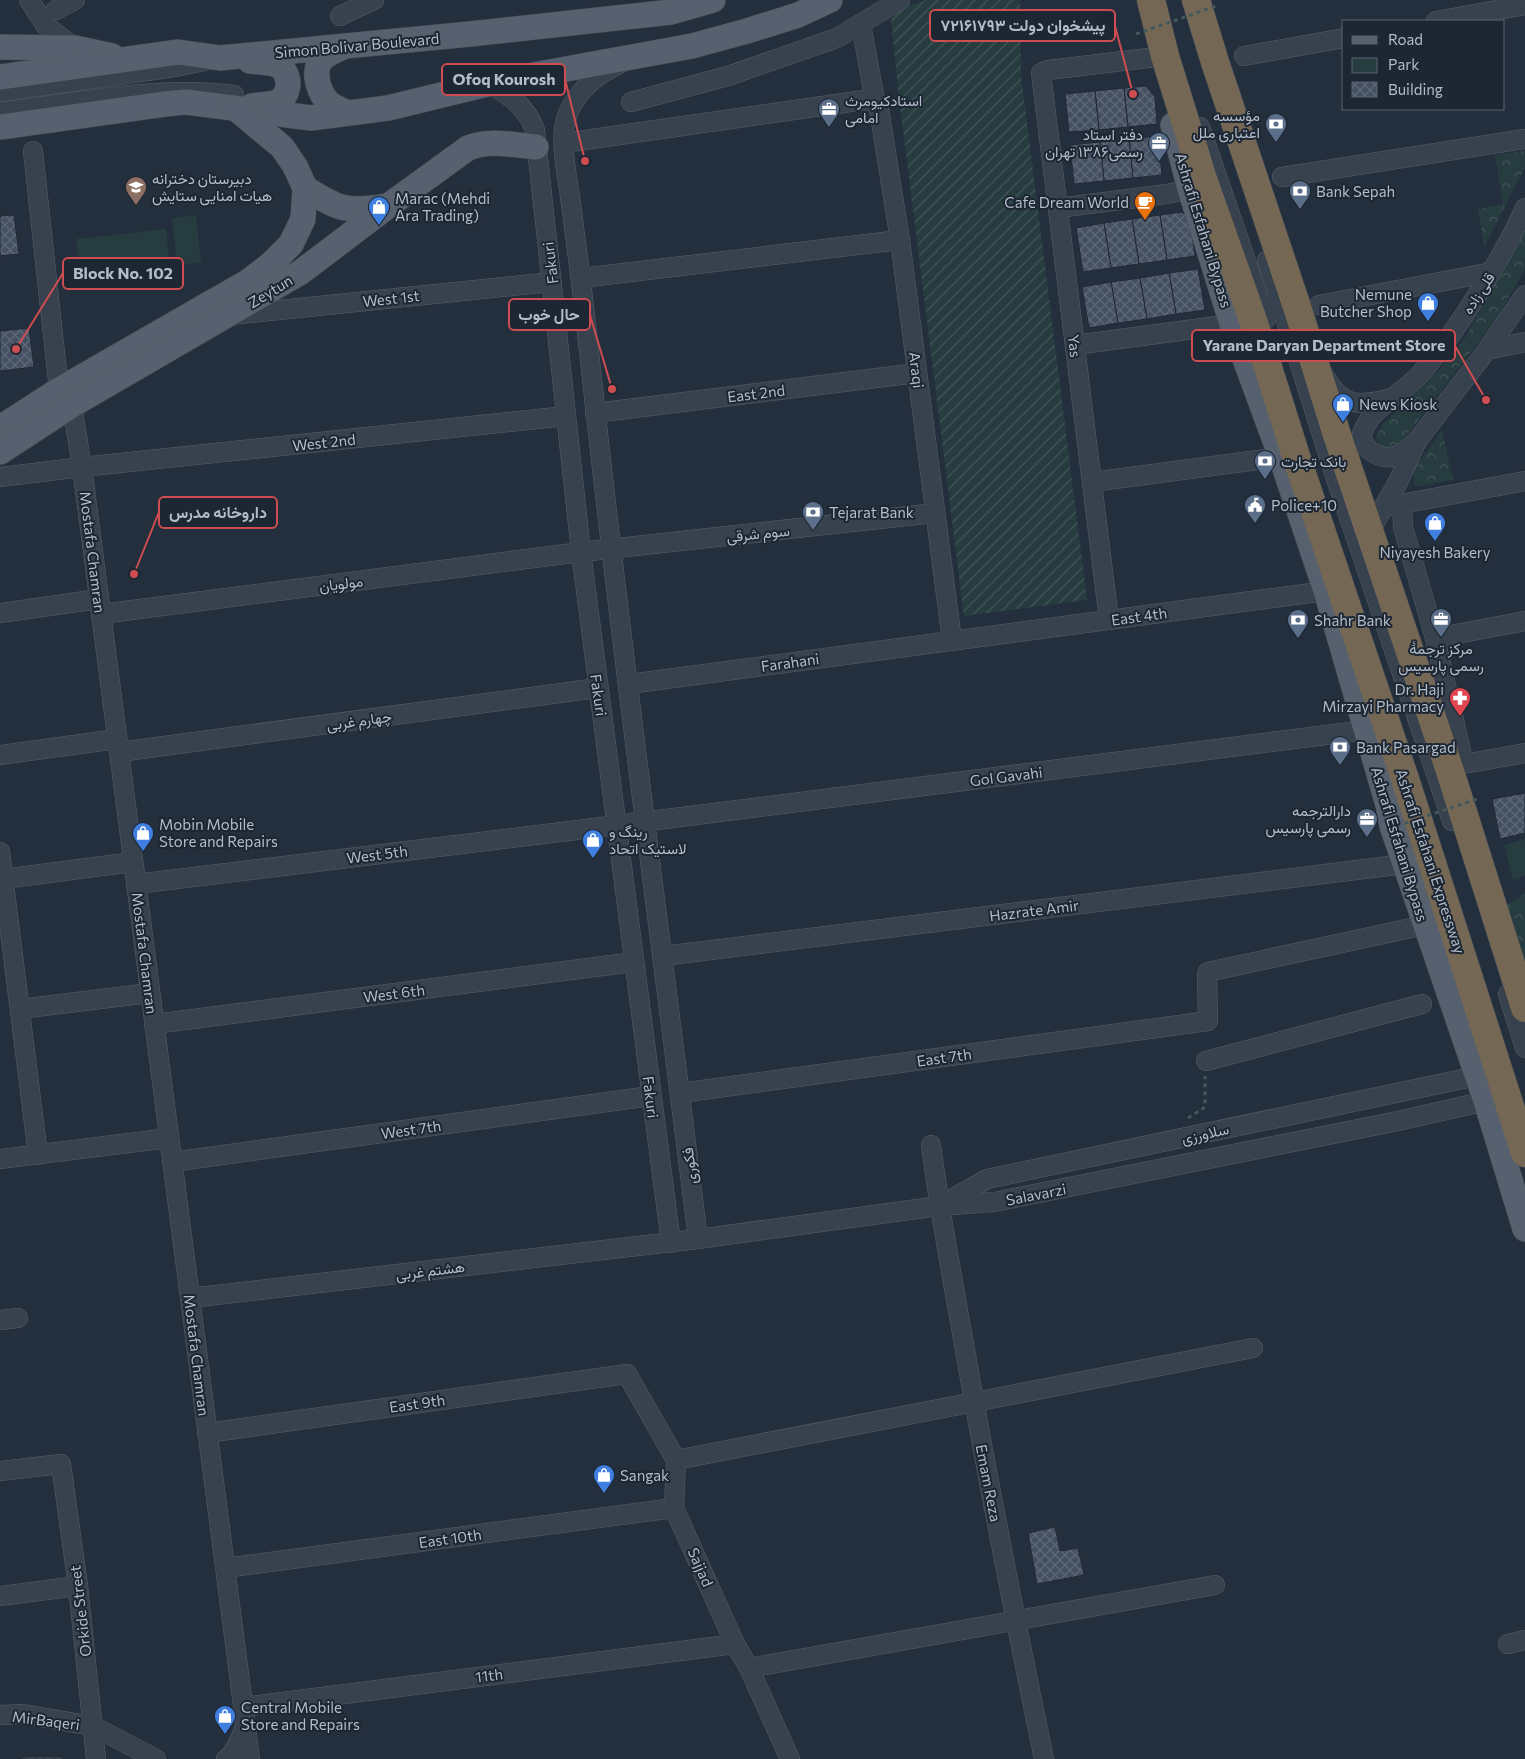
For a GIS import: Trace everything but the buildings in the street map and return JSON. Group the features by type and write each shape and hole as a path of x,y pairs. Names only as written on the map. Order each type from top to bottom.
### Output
{"highway":[{"name":"Ashrafi Esfahani Expressway","path":"1151,0 1154,43 1253,320 1296,456 1405,780 1525,1153"},
{"path":"1207,2 1215,62 1449,768 1525,1008"}],"main road":[{"name":"Simon Bolivar Boulevard","path":"0,77 178,52 220,58 470,34 626,8 667,6 713,0"},
{"path":"0,126 186,102 311,118 388,108 537,74 629,59 692,46 747,31 798,14 830,0"},
{"name":"Ashrafi Esfahani Bypass","path":"1154,43 1190,189 1232,324 1281,457 1326,591 1388,805 1392,826 1486,1101 1525,1229"},
{"path":"347,45 322,59 317,68 321,92 330,104 348,113"},
{"path":"0,48 75,48 127,60"},
{"path":"220,58 274,64 280,67 288,78 286,92 277,102 236,108"},
{"path":"236,108 282,147 295,166 305,188 340,208 359,210 388,206"},
{"name":"Zeytun","path":"0,428 230,315 301,272 447,162 474,146 492,142 536,147"},
{"name":"Zeytun","path":"0,452 65,397 249,281 271,264 291,244 302,219 305,188"}],"street":[{"path":"29,0 46,26 75,48"},
{"path":"56,10 75,0"},
{"path":"340,16 374,0"},
{"path":"631,102 728,76 837,38 900,0"},
{"path":"1185,0 1214,99 1334,473 1473,884 1525,1048"},
{"path":"1442,20 1525,5"},
{"name":"Araqi","path":"861,24 875,100 879,109 900,240 952,641"},
{"path":"1244,56 1342,38"},
{"path":"1154,43 1186,81 1258,294 1525,1112"},
{"name":"Yas","path":"1109,620 1042,73 1154,43"},
{"path":"0,92 175,67 220,58"},
{"name":"Fakuri","path":"629,59 604,71 588,83 575,101 566,120 564,143 611,549 680,1093"},
{"path":"490,84 516,100 530,116 535,130 536,147"},
{"path":"0,112 177,92 209,92 234,95 236,108"},
{"path":"564,143 864,100 875,100"},
{"path":"1282,177 1525,139"},
{"name":"Fakuri","path":"536,147 581,552 671,1242"},
{"name":"Mostafa Chamran","path":"33,151 65,397 82,467 250,1759"},
{"path":"1058,208 1167,194 1190,189"},
{"name":"قلی زاده","path":"1310,349 1327,381 1341,396 1350,402 1362,404 1395,397 1422,373 1442,347 1492,272 1515,231 1525,208"},
{"path":"581,278 900,240"},
{"path":"1319,305 1492,272"},
{"name":"West 1st","path":"230,315 552,282"},
{"path":"1395,397 1378,410 1368,421 1362,434 1365,445 1370,451 1384,457 1392,457 1403,453 1416,441 1487,350 1525,295"},
{"path":"1075,345 1232,324"},
{"path":"1487,350 1525,342"},
{"name":"East 2nd","path":"595,413 917,373"},
{"name":"West 2nd","path":"0,477 566,416"},
{"path":"1416,441 1398,482 1393,505 1403,527 1435,638 1464,764 1525,753"},
{"path":"1092,482 1281,457"},
{"path":"1368,528 1393,505 1525,481"},
{"name":"سوم شرقی","path":"581,552 935,513"},
{"name":"مولویان","path":"0,613 100,607 581,552"},
{"name":"East 4th","path":"952,641 1326,591"},
{"path":"1435,638 1525,621"},
{"name":"Farahani","path":"629,684 952,641"},
{"name":"چهارم غربی","path":"0,755 118,745 598,688"},
{"name":"Gol Gavahi","path":"618,825 1366,730"},
{"name":"West 5th","path":"136,884 618,825"},
{"path":"0,852 38,1155"},
{"path":"3,880 133,862"},
{"name":"Hazrate Amir","path":"663,956 1405,864"},
{"name":"East 7th","path":"680,1093 1208,1021 1208,972 1425,925"},
{"name":"West 6th","path":"154,1024 634,962"},
{"path":"20,1009 150,993"},
{"path":"1206,1062 1422,1004"},
{"name":"سلاورزی","path":"939,1206 986,1179 1477,1076"},
{"name":"فکوری","path":"680,1093 698,1239"},
{"path":"1391,1094 1398,1121 1486,1101"},
{"name":"West 7th","path":"172,1162 651,1096"},
{"name":"Salavarzi","path":"671,1242 939,1206 994,1202 1398,1121"},
{"path":"0,1159 169,1138"},
{"name":"Emam Reza","path":"931,1145 939,1206 974,1403 1015,1621 1044,1759"},
{"name":"هشتم غربی","path":"190,1298 671,1242"},
{"path":"676,1460 1253,1348"},
{"name":"East 9th","path":"207,1433 627,1374 676,1460"},
{"name":"Sajjad","path":"676,1460 674,1508 735,1644 749,1668 790,1759"},
{"name":"Orkide Street","path":"0,1471 61,1464 78,1586 96,1759"},
{"name":"East 10th","path":"225,1568 674,1508"},
{"path":"749,1668 1216,1585"},
{"path":"0,1596 78,1586"},
{"name":"11th","path":"243,1707 735,1644"},
{"name":"MirBaqeri","path":"0,1715 23,1714 92,1726 156,1759"},
{"path":"226,1759 238,1745 245,1726"}],"path":[{"path":"1154,43 1207,2"},
{"path":"1397,826 1477,799"},
{"path":"1174,1140 1182,1121 1205,1107 1206,1062"}],"green space":[{"path":"926,0 1020,0 1021,75 1087,600 964,616 898,90 891,19 897,10"},
{"path":"1525,151 1525,167 1484,247 1478,209 1503,204 1495,155"},
{"path":"196,215 201,262 177,265 172,218"},
{"path":"166,229 171,276 81,286 76,239"},
{"path":"1525,230 1525,268 1499,315 1398,447 1386,449 1379,446 1376,437 1382,425 1440,369 1465,338"},
{"path":"1442,430 1453,480 1415,487 1412,472"},
{"path":"1525,839 1525,875 1513,880 1504,845"},
{"path":"1525,893 1525,987 1499,911"}],"place":[{"name":"پیشخوان دولت ۷۲۱۶۱۷۹۳","path":"1133,94"},
{"name":"استادکیومرث امامی","path":"829,128"},
{"name":"مؤسسه اعتباری ملل","path":"1276,143"},
{"name":"Ofoq Kourosh","path":"585,161"},
{"name":"دفتر استاد رسمی۱۳۸۶ تهران","path":"1159,162"},
{"name":"دبیرستان دخترانه هیات امنایی ستایش","path":"136,206"},
{"name":"Bank Sepah","path":"1300,210"},
{"name":"Cafe Dream World","path":"1145,221"},
{"name":"Marac (Mehdi Ara Trading)","path":"379,226"},
{"name":"Nemune Butcher Shop","path":"1428,322"},
{"name":"Block No. 102","path":"16,349"},
{"name":"حال خوب","path":"612,389"},
{"name":"Yarane Daryan Department Store","path":"1486,400"},
{"name":"News Kiosk","path":"1343,423"},
{"name":"بانک تجارت","path":"1265,480"},
{"name":"Police+10","path":"1255,524"},
{"name":"Tejarat Bank","path":"813,531"},
{"name":"Niyayesh Bakery","path":"1435,542"},
{"name":"داروخانه مدرس","path":"134,574"},
{"name":"مرکز ترجمهٔ رسمی پارسیس","path":"1441,638"},
{"name":"Shahr Bank","path":"1298,639"},
{"name":"Dr. Haji Mirzayi Pharmacy","path":"1460,717"},
{"name":"Bank Pasargad","path":"1340,766"},
{"name":"دارالترجمه رسمی پارسیس","path":"1367,838"},
{"name":"Mobin Mobile Store and Repairs","path":"143,852"},
{"name":"رینگ و لاستیک اتحاد","path":"593,859"},
{"name":"Sangak","path":"604,1494"},
{"name":"Central Mobile Store and Repairs","path":"225,1735"}]}
